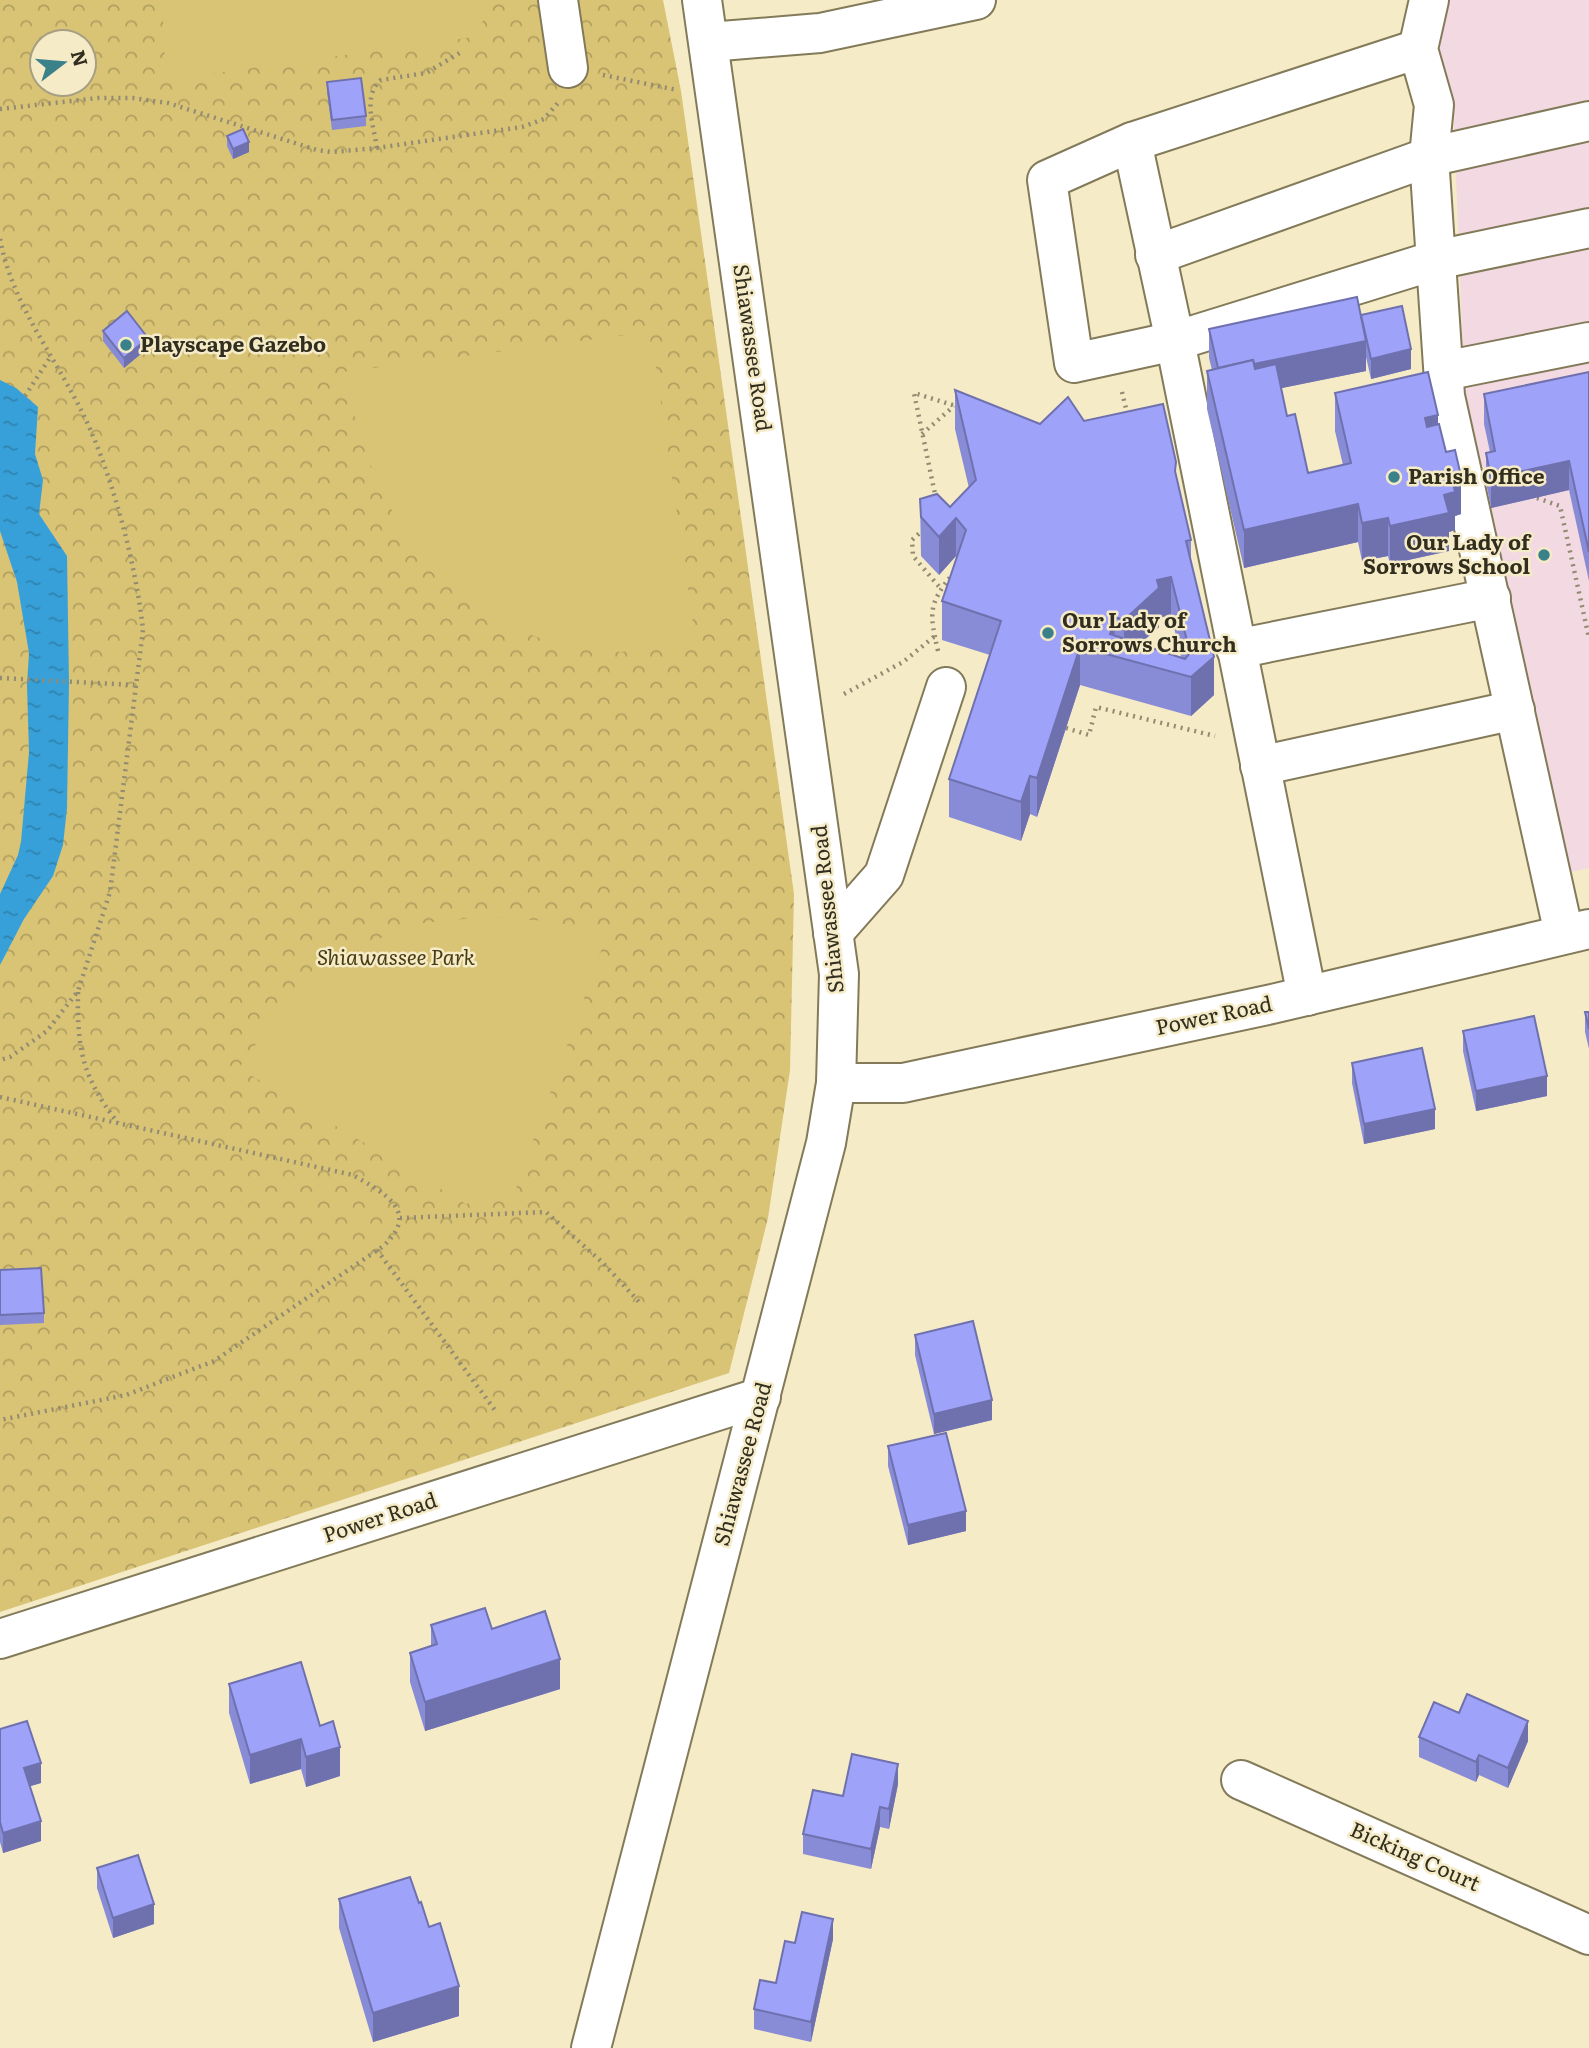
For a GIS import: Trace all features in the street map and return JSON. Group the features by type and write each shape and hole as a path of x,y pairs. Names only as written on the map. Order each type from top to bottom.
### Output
{"street":[{"path":"558,0 568,68"},
{"name":"Shiawassee Road","path":"591,2048 826,1143 836,1083 839,974 834,933 702,0"},
{"path":"709,42 820,33 976,0"},
{"path":"1429,0 1418,49 1434,105 1429,157 1446,396 1515,710 1577,931"},
{"path":"1418,49 1132,142 1047,180 1074,363 1175,341 1436,260 1589,228"},
{"path":"1155,255 1429,157 1589,121"},
{"path":"1132,142 1175,341 1307,996"},
{"path":"1444,371 1589,342"},
{"path":"1236,649 1491,598"},
{"path":"834,933 884,875 946,687"},
{"path":"1260,765 1515,710"},
{"name":"Power Road","path":"836,1083 903,1083 1307,996 1577,931"},
{"name":"Power Road","path":"0,1639 761,1397"},
{"name":"Bicking Court","path":"1241,1780 1589,1935"}],"path":[{"path":"377,148 371,93 375,85 381,80 426,73 463,51"},
{"path":"0,109 99,98 133,98 168,103 317,150 332,152 510,129 544,119 554,110 561,97 568,68 681,90"},
{"path":"0,239 5,265 27,317 80,407 98,449 139,593 143,630 134,684 110,892 78,991 77,1028 83,1066 98,1097 118,1123"},
{"path":"25,396 51,356"},
{"path":"1120,380 1129,423"},
{"path":"938,508 914,393 968,410"},
{"path":"922,434 955,406"},
{"path":"1537,498 1560,506 1589,638"},
{"path":"933,524 912,540 913,556 941,589"},
{"path":"1568,540 1580,538"},
{"path":"946,687 931,618 934,600 956,569"},
{"path":"1579,594 1589,592"},
{"path":"845,694 903,662 935,636"},
{"path":"0,678 134,684"},
{"path":"1066,728 1089,735 1097,707 1226,739"},
{"path":"0,1060 10,1057 47,1031 78,991"},
{"path":"0,1097 353,1175 384,1192 397,1205 400,1217 394,1237 214,1361 126,1395 0,1420"},
{"path":"400,1217 546,1212 604,1263 641,1304"},
{"path":"377,1250 497,1413"}],"shaded area":[{"name":"Our Lady of Sorrows School","path":"1449,0 1589,0 1589,868 1566,873 1465,404 1453,101 1437,51"}],"green space":[{"name":"Shiawassee Park","path":"0,0 663,0 681,91 794,894 790,1070 768,1218 729,1373 0,1612"},
{"path":"162,0 481,0 484,19 473,37 166,80"},
{"path":"627,335 654,354 696,644 644,651 612,652 574,648 538,638 504,622 472,601 443,576 417,548 395,516 372,469 342,372"},
{"path":"485,917 549,921 607,934 515,1191 466,1204 239,1068 274,1019 323,975 364,944 423,923"}],"water":[{"path":"0,380 16,388 38,407 35,454 43,480 39,514 67,556 69,683 67,808 63,845 53,876 24,919 0,965 0,894 21,842 29,752 29,653 17,582 0,531"}],"building":[{"path":"361,78 366,116 332,120 327,82"},
{"path":"243,129 249,142 233,149 227,136"},
{"path":"1357,297 1366,341 1254,364 1253,360 1218,368 1209,329"},
{"path":"1402,306 1411,349 1371,359 1361,315"},
{"name":"Playscape Gazebo","path":"127,311 148,338 124,358 103,331"},
{"name":"Parish Office","path":"1253,360 1255,369 1276,364 1287,416 1295,414 1308,473 1351,463 1335,393 1428,372 1438,415 1425,418 1427,427 1439,424 1446,452 1455,450 1461,476 1452,478 1455,492 1444,495 1449,513 1390,526 1388,518 1362,523 1358,504 1244,530 1207,371"},
{"path":"1589,372 1589,552 1569,461 1491,478 1486,453 1495,451 1484,394"},
{"name":"Our Lady of Sorrows Church","path":"955,390 1040,424 1068,397 1084,421 1163,404 1191,540 1186,541 1214,657 1191,677 1080,647 1037,778 1030,776 1021,802 949,779 1001,621 942,601 966,530 956,518 939,537 921,517 920,499 937,494 950,507 976,480","holes":["1171,577 1190,653 1185,659 1110,634 1115,617 1124,620 1159,588 1157,580"]},
{"path":"1585,1012 1589,1012 1589,1029"},
{"path":"1534,1016 1547,1076 1476,1091 1463,1031"},
{"path":"1422,1048 1435,1109 1364,1124 1352,1063"},
{"path":"41,1268 44,1313 0,1315 0,1270"},
{"path":"973,1321 992,1400 934,1414 915,1335"},
{"path":"946,1433 966,1511 908,1525 888,1446"},
{"path":"485,1608 492,1629 545,1611 560,1659 425,1702 410,1653 437,1644 431,1625"},
{"path":"301,1662 320,1726 333,1721 340,1747 306,1757 301,1739 250,1755 229,1684"},
{"path":"1467,1694 1528,1721 1508,1768 1479,1755 1476,1762 1419,1737 1434,1702 1459,1713"},
{"path":"27,1721 41,1763 24,1768 41,1821 3,1833 0,1822 0,1729"},
{"path":"852,1754 898,1764 889,1809 880,1807 871,1849 803,1834 813,1790 843,1796"},
{"path":"138,1855 154,1904 113,1918 97,1868"},
{"path":"410,1877 429,1927 440,1923 459,1986 373,2013 339,1899"},
{"path":"802,1912 833,1919 811,2022 754,2009 760,1980 776,1983 785,1941 795,1943"}],"place":[{"name":"Playscape Gazebo","path":"126,345"},
{"name":"Parish Office","path":"1394,477"},
{"name":"Our Lady of Sorrows School","path":"1544,555"},
{"name":"Our Lady of Sorrows Church","path":"1048,633"}]}
